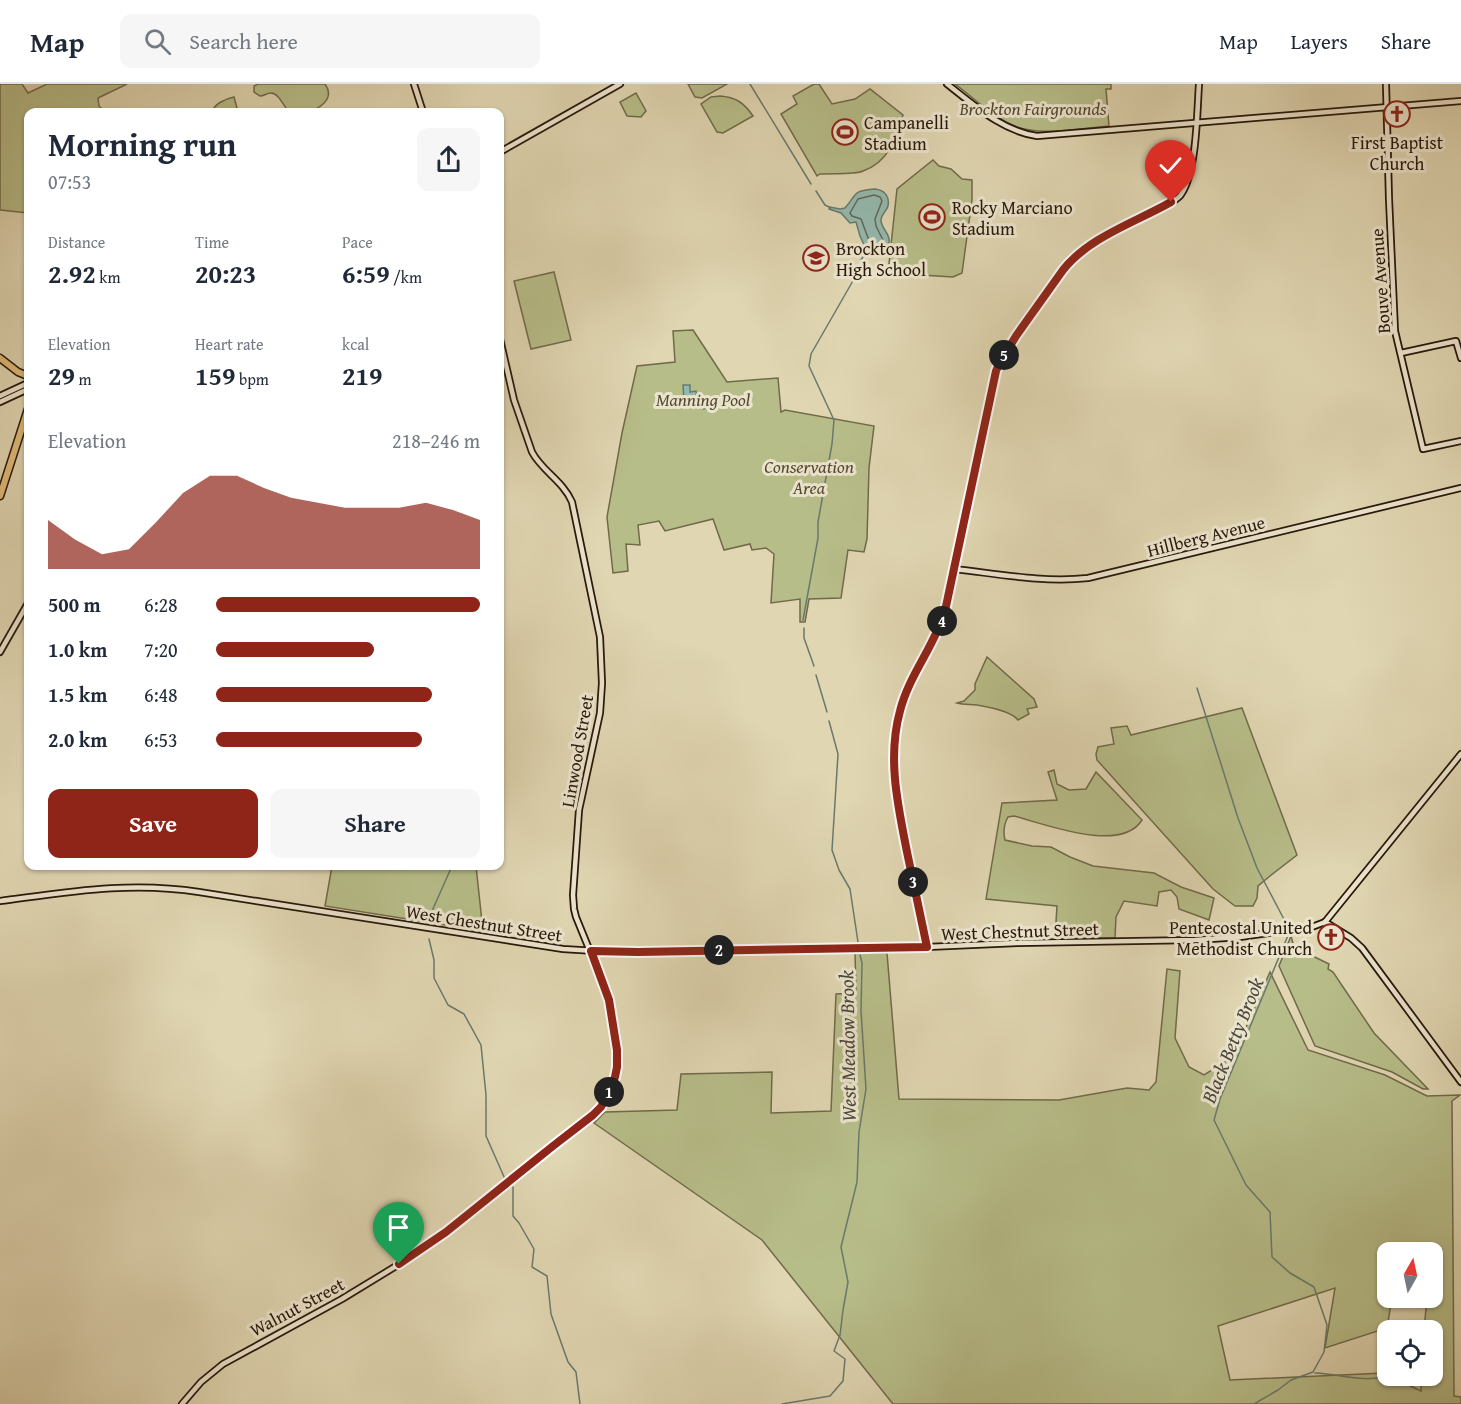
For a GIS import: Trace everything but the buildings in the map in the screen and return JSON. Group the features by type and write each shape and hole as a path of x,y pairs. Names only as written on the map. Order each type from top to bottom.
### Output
{"highway":[{"path":"0,358 24,374"},
{"path":"0,496 24,421"}],"street":[{"path":"414,84 422,108"},
{"path":"504,150 620,84"},
{"path":"947,84 998,121 1016,131 1037,136 1461,101"},
{"path":"927,947 898,808 894,742 902,704 916,670 941,623 946,606 992,385 1000,362 1030,315 1073,259 1097,241 1180,196 1186,186 1191,164 1197,123 1199,84"},
{"name":"Bouve Avenue","path":"1386,84 1395,331 1423,449 1461,441"},
{"path":"1401,353 1456,341 1461,358"},
{"name":"Linwood Street","path":"504,356 514,400 532,452 563,487 572,502 600,637 602,683 600,709 579,810 573,896 575,913 609,1000 617,1050 615,1077 601,1107"},
{"path":"0,396 24,385"},
{"path":"0,402 24,391"},
{"name":"Hillberg Avenue","path":"955,569 1040,579 1088,578 1461,488"},
{"path":"0,652 24,610"},
{"path":"1461,754 1325,922 1362,948 1461,1082"},
{"name":"West Chestnut Street","path":"0,901 113,887 167,888 553,947 630,952 1207,939 1312,927 1325,922"},
{"name":"Walnut Street","path":"182,1404 201,1382 223,1364 342,1299 439,1237 601,1107"}],"green space":[{"path":"0,84 22,84 28,93 47,84 127,84 98,98 101,108 24,108 24,213 0,210"},
{"path":"258,84 325,84 328,95 324,103 318,108 286,108 274,94 260,96 254,92 254,86"},
{"path":"688,84 727,84 702,98 695,97"},
{"name":"Campanelli Stadium","path":"814,84 819,84 832,104 855,99 870,89 903,115 890,148 879,162 859,172 817,176 781,114 797,104 793,96"},
{"name":"Brockton Fairgrounds","path":"955,84 1111,84 1111,89 1106,89 1109,126 1075,130 1027,130 993,114"},
{"path":"636,93 646,111 641,117 627,116 620,102"},
{"path":"720,96 739,102 753,116 723,133 717,132 701,104 711,97"},
{"path":"234,97 237,108 214,108 220,102"},
{"name":"Rocky Marciano Stadium","path":"933,160 939,166 951,169 962,179 972,180 972,200 962,273 953,277 888,273 897,189"},
{"path":"554,272 571,340 531,349 514,281"},
{"path":"693,330 727,382 778,378 781,412 785,410 874,426 869,468 867,539 864,552 848,550 841,598 809,599 805,622 800,622 800,599 771,603 774,554 766,548 752,550 750,544 724,550 713,519 665,531 659,521 638,525 640,545 626,544 628,571 613,573 607,517 637,366 675,362 673,331"},
{"path":"987,657 1034,699 1037,707 1027,709 1029,714 1018,720 999,710 957,703 964,701 975,690 975,684"},
{"path":"1242,708 1297,855 1258,886 1257,898 1253,906 1235,906 1213,889 1097,760 1096,754 1098,747 1114,744 1111,728 1127,726 1131,735"},
{"path":"1054,770 1057,784 1069,790 1086,789 1096,772 1142,820 1132,830 1118,835 1100,836 1063,830 1014,816 1008,817 1006,822 1005,840 1032,846 1051,847 1093,866 1154,873 1181,887 1214,898 1209,920 1179,909 1177,897 1171,890 1159,892 1157,906 1124,901 1116,917 1115,938 1055,938 1057,906 986,899 1002,803 1057,800 1048,772"},
{"path":"331,870 476,870 483,931 325,906"},
{"path":"1291,936 1294,947 1329,964 1328,969 1333,972 1374,1033 1428,1089 1423,1089 1392,1072 1315,1046 1279,966"},
{"path":"855,953 887,953 899,1099 1059,1100 1127,1088 1149,1090 1156,1082 1167,969 1180,971 1175,1038 1189,1067 1204,1075 1233,1057 1270,972 1308,1050 1385,1075 1427,1096 1460,1095 1452,1101 1454,1396 1461,1397 1461,1404 893,1404 762,1240 594,1123 605,1112 677,1110 681,1074 772,1072 771,1113 831,1111 836,994 856,993","holes":["1377,1242 1443,1242 1443,1308 1426,1308 1425,1320 1443,1320 1443,1386 1421,1386 1421,1391 1411,1386 1377,1386 1377,1373 1230,1380 1218,1326 1335,1288 1325,1348 1377,1331 1377,1320 1388,1320 1390,1308 1377,1308"]}],"water":[{"path":"875,189 886,194 888,199 887,208 881,219 889,243 884,251 878,253 866,249 856,222 850,223 841,213 829,209 830,207 845,208 859,192"},
{"path":"683,385 690,385 690,392 696,391 697,402 707,398 711,401 710,406 704,409 691,406 690,402 694,399 684,400"}],"waterway":[{"name":"West Meadow Brook","path":"750,84 811,184"},
{"name":"West Meadow Brook","path":"816,191 825,205 831,208"},
{"name":"West Meadow Brook","path":"861,260 868,249"},
{"name":"West Meadow Brook","path":"803,620 818,538 818,522 834,420 809,366 811,354 858,272"},
{"name":"West Meadow Brook","path":"804,628 804,638 814,666"},
{"name":"West Meadow Brook","path":"816,675 827,712"},
{"name":"Black Betty Brook","path":"1197,688 1238,818 1257,868 1287,925"},
{"name":"West Meadow Brook","path":"829,721 838,754 832,850 839,870 850,889 858,942"},
{"path":"428,920 450,870"},
{"name":"Black Betty Brook","path":"1254,1404 1291,1380 1313,1372 1324,1352 1327,1325 1314,1287 1290,1273 1272,1257 1270,1212 1246,1185 1214,1120 1220,1099 1289,933"},
{"path":"429,939 434,960 434,978 448,1005 464,1014 481,1045 486,1095 486,1136 505,1179"},
{"name":"West Meadow Brook","path":"782,1404 830,1396 843,1381 845,1359 834,1351 840,1335 848,1282 841,1247 857,1182 859,1132 866,1089 860,955"},
{"path":"513,1187 513,1216 534,1249 532,1267 547,1276 551,1314 568,1362 576,1372 580,1404"},
{"path":"1315,1373 1377,1378"}],"place":[{"name":"First Baptist Church","path":"1397,114"},
{"name":"Campanelli Stadium","path":"845,132"},
{"name":"Rocky Marciano Stadium","path":"932,217"},
{"name":"Brockton High School","path":"816,258"},
{"name":"Pentecostal United Methodist Church","path":"1331,937"}],"route":[{"path":"399,1264 446,1232 601,1107 615,1077 617,1050 609,1000 591,951 927,947 898,808 894,762 895,736 906,691 935,636 945,611 996,371 1016,336 1070,261 1097,241 1171,202"}],"park label":[{"name":"Manning Pool","path":"703,399"},
{"name":"Conservation Area","path":"809,476"}]}
